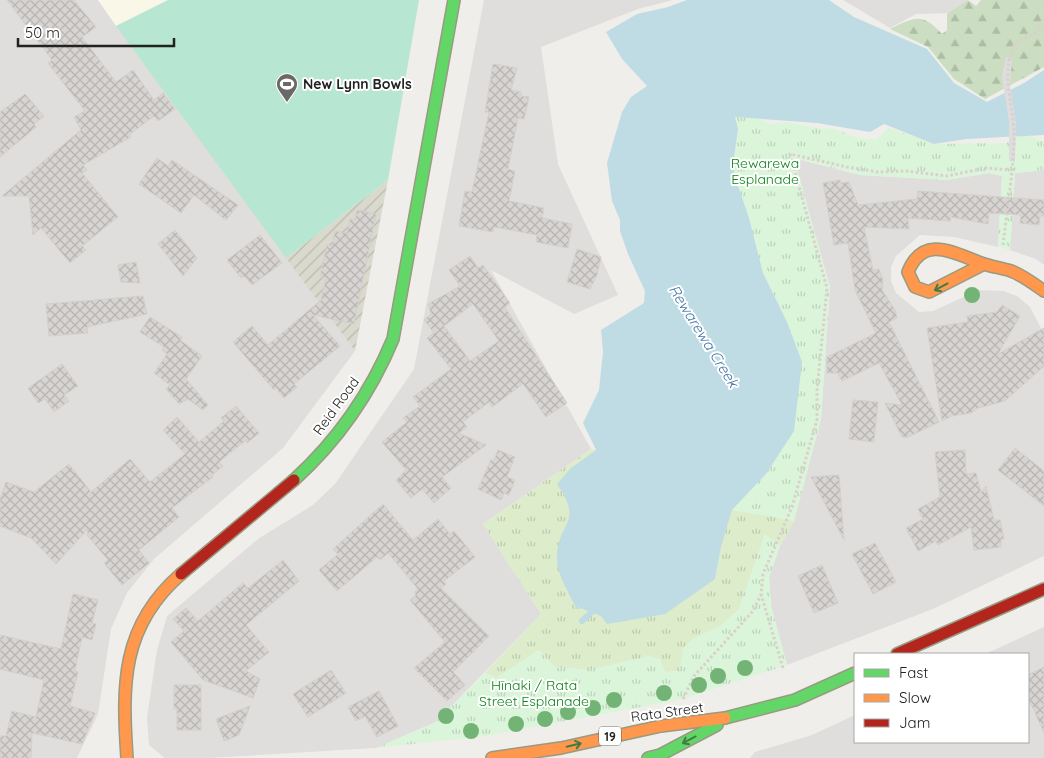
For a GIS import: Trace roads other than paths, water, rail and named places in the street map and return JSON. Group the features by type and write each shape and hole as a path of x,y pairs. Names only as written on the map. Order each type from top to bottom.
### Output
{"street":[{"name":"Reid Road","path":"127,758 124,685 132,646 148,609 174,581 311,464 365,392 387,356 393,340 454,0"},
{"path":"984,264 929,292 915,287 908,272 909,266 916,257 934,250 949,249 984,264 1012,271 1044,291"},
{"path":"899,653 1044,589"},
{"name":"Rata Street","path":"492,758 561,748 660,726 729,718 794,700 854,673"},
{"name":"Rata Street","path":"648,758 660,755 729,718"}],"water":[{"path":"687,0 829,0 854,17 927,49 954,83 987,102 1024,83 1044,70 1044,135 966,139 934,144 884,124 870,132 817,123 735,117 738,129 733,164 735,177 749,218 763,273 787,322 802,362 794,431 766,474 732,510 721,547 715,579 665,614 607,624 601,616 575,606 561,577 557,559 558,546 568,522 569,508 557,484 571,468 596,450 583,423 599,390 603,352 601,330 644,303 645,291 628,254 620,231 620,220 612,201 607,163 622,112 631,97 647,86 622,59 606,32 637,14 668,7"}],"waterway":[{"name":"Rewarewa Creek","path":"582,621 596,608"}],"place":[{"name":"New Lynn Bowls","path":"287,103"}],"park label":[{"name":"Rewarewa Esplanade","path":"765,172"},
{"name":"Hīnaki / Rata Street Esplanade","path":"534,694"}]}
